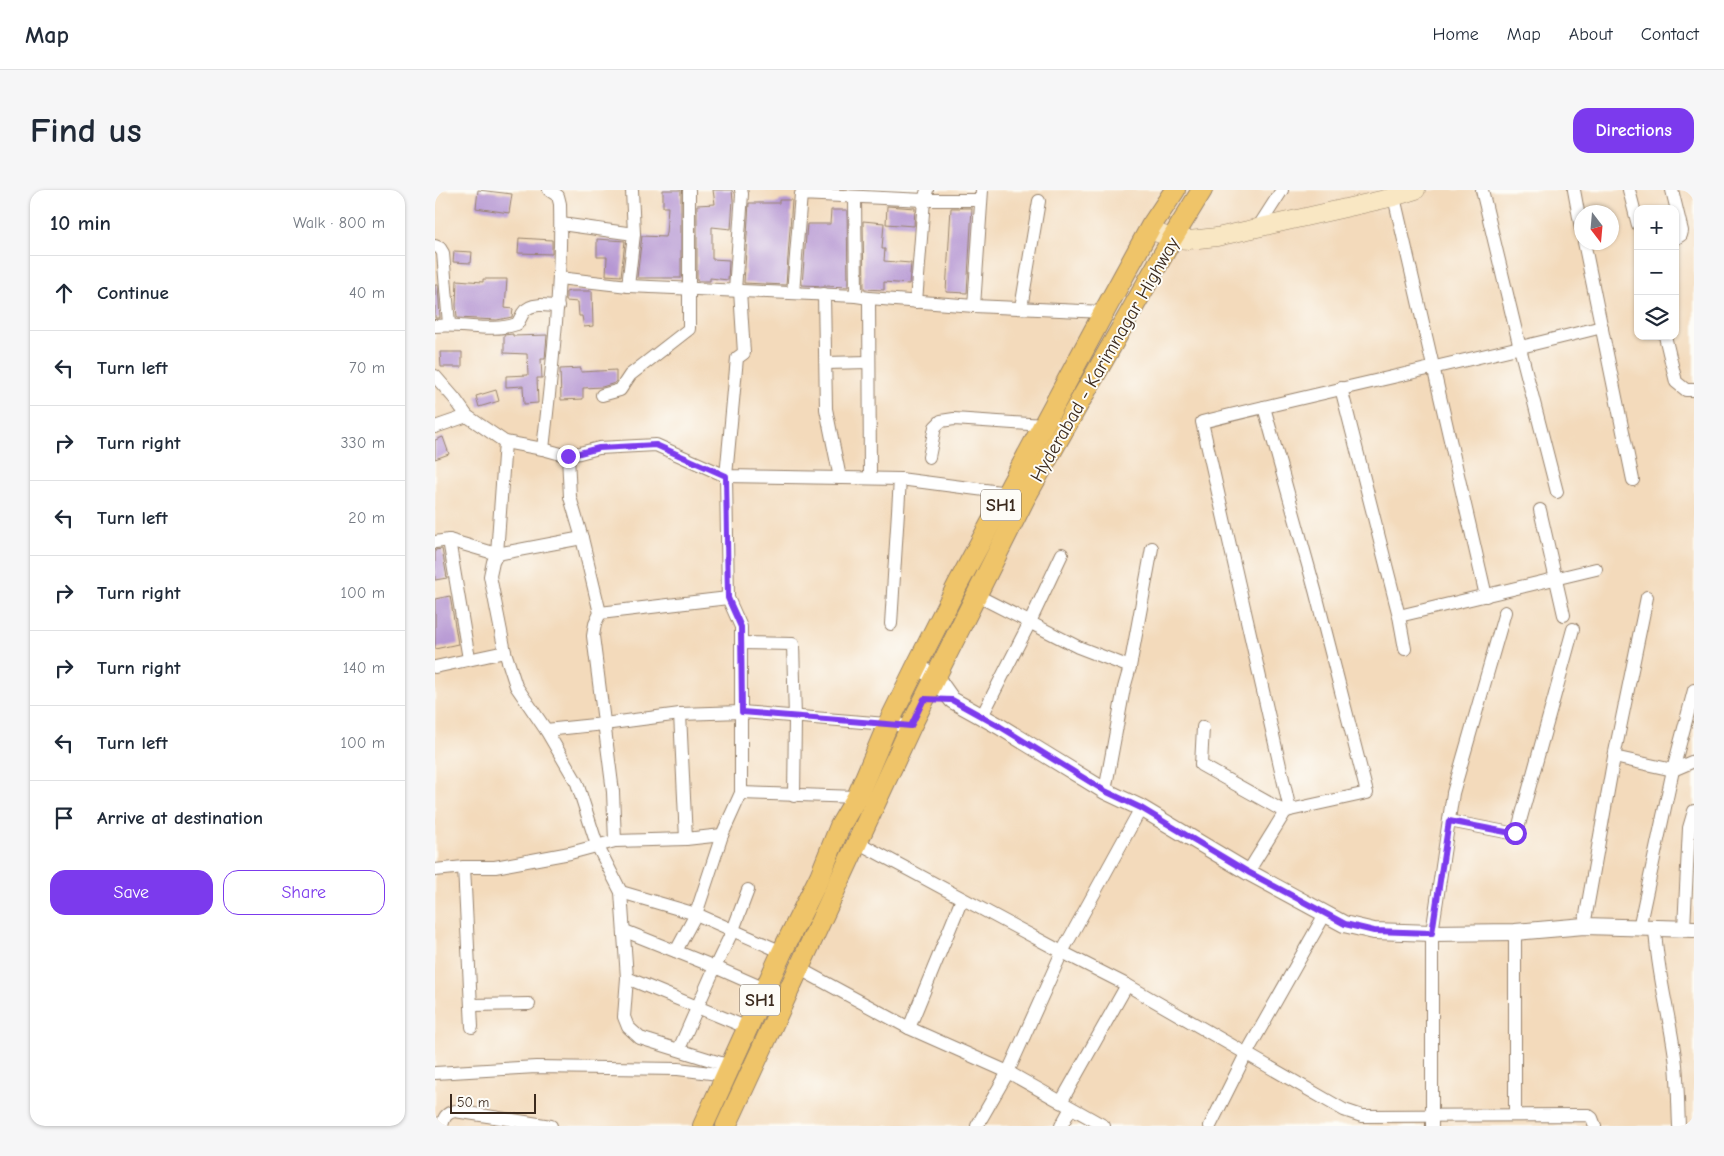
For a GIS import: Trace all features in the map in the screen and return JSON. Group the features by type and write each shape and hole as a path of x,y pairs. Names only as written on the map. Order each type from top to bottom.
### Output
{"main road":[{"name":"Hyderabad - Karimnagar Highway","path":"703,1126 782,952 820,876 840,826 857,796 888,724 916,667 957,586 1104,312 1149,230 1175,190"},
{"name":"Hyderabad - Karimnagar Highway","path":"726,1126 911,726 1025,498 1201,190"},
{"path":"1149,230 1172,239 1207,238 1257,229 1405,192"}],"street":[{"path":"543,449 558,307 561,224 558,196 549,190"},
{"path":"628,286 634,234 632,190"},
{"path":"602,395 620,390 630,375 689,329 689,190"},
{"path":"676,951 695,914 722,835 741,794 741,627 728,598 726,476 737,358 744,353 738,291 741,190"},
{"path":"1257,229 1282,190"},
{"path":"1482,190 1519,348 1557,492"},
{"path":"1574,190 1577,205"},
{"path":"1629,190 1634,209"},
{"path":"1672,190 1676,205"},
{"path":"1405,192 1433,367 1486,596"},
{"path":"793,293 801,194 855,197 874,193 981,195 974,306"},
{"path":"916,302 925,195"},
{"path":"855,197 856,296"},
{"path":"1021,308 1039,202"},
{"path":"1679,219 1682,231 1679,236"},
{"path":"561,224 634,234"},
{"path":"435,246 440,248 443,253 449,324"},
{"path":"1587,250 1633,480"},
{"path":"559,278 628,286 824,294 974,306 1104,312"},
{"path":"824,294 826,409 840,478"},
{"path":"869,298 870,477"},
{"path":"435,326 449,324 508,327 517,324 524,312 532,307 541,305 558,307"},
{"path":"1248,872 1287,811 1202,422 1602,327"},
{"path":"1666,340 1676,382 1687,390 1694,390"},
{"path":"826,363 869,362"},
{"path":"435,376 467,416 505,442 568,456 599,448 656,445 726,476 900,478 1008,493"},
{"path":"1341,388 1399,616 1405,650"},
{"path":"1203,727 1201,765 1287,811 1367,793 1315,590 1264,407"},
{"path":"435,428 467,416"},
{"path":"929,457 935,427 941,421 954,419 1044,426"},
{"path":"505,442 497,554 490,576 505,652 516,686 546,730 577,782 597,846 621,892 627,978 624,1018 628,1027 640,1038 679,1050 728,1070"},
{"path":"568,456 570,497 582,538 599,613 593,636 613,792 615,841"},
{"path":"891,624 900,478"},
{"path":"1541,510 1564,615"},
{"path":"435,542 449,540 497,554 582,538"},
{"path":"449,540 469,659"},
{"path":"1105,791 1152,548"},
{"path":"981,716 1030,622 1062,554"},
{"path":"1399,616 1596,570"},
{"path":"977,595 1078,647 1130,667"},
{"path":"1585,926 1614,757 1647,597"},
{"path":"599,613 728,598"},
{"path":"1431,1121 1432,933 1453,793 1505,612"},
{"path":"1449,821 1515,833 1519,826 1573,629"},
{"path":"741,643 793,644 795,718 794,796"},
{"path":"435,667 505,652"},
{"path":"916,667 935,676 952,700 1105,791 1141,808 1248,872 1325,914 1345,924 1374,931 1432,933 1515,932 1585,926 1689,929 1689,828 1694,811"},
{"path":"905,689 924,699 952,700"},
{"path":"1639,928 1673,770 1694,690"},
{"path":"546,730 680,714 742,712 795,718 911,726"},
{"path":"680,714 686,840"},
{"path":"1614,757 1673,770 1694,761"},
{"path":"741,794 857,796"},
{"path":"977,1126 1008,1072 1062,952 1141,808"},
{"path":"435,870 464,867 495,867 570,853 615,841 686,840 722,835"},
{"path":"857,842 1127,985 1344,1110 1362,1116 1431,1121 1515,1115 1588,1115 1592,1118 1595,1126"},
{"path":"464,867 472,1027"},
{"path":"679,1050 733,930 748,890"},
{"path":"621,892 695,914 782,952"},
{"path":"909,1028 962,898"},
{"path":"1210,1126 1246,1054 1325,914"},
{"path":"1655,928 1656,949 1676,1064 1679,1126"},
{"path":"625,930 765,989"},
{"path":"1515,932 1515,1115"},
{"path":"800,969 909,1028 1008,1072 1104,1126"},
{"path":"627,978 748,1028"},
{"path":"1061,1126 1066,1105 1127,985"},
{"path":"471,1005 529,1004"},
{"path":"435,1073 536,1067 728,1070"},
{"path":"442,1126 444,1117 449,1112 455,1111 551,1126"}],"building":[{"path":"478,190 512,194 509,213 476,208"},
{"path":"663,190 681,190 681,278 637,278 642,236 665,237 668,207 663,207"},
{"path":"713,190 732,190 731,229 712,227 712,259 729,260 728,280 710,278 710,281 697,281 697,205 715,204"},
{"path":"779,200 792,200 786,285 744,283 749,203 779,203"},
{"path":"887,206 915,208 914,226 886,224"},
{"path":"951,208 972,208 967,293 946,292"},
{"path":"831,210 847,210 848,287 802,285 807,224 830,224"},
{"path":"863,221 884,223 882,249 885,249 884,261 911,263 909,284 884,282 884,290 864,289"},
{"path":"519,238 552,240 552,254 518,253"},
{"path":"597,239 625,241 621,276 606,275 607,257 597,257"},
{"path":"454,251 472,252 471,263 453,262"},
{"path":"483,279 507,279 505,308 513,309 512,317 497,320 457,318 457,280 483,282"},
{"path":"435,285 438,285 440,318 435,318"},
{"path":"592,291 593,326 584,327 582,316 579,316 578,302 566,301 566,292"},
{"path":"513,334 513,336 547,335 545,359 541,359 542,378 537,378 538,403 524,404 523,386 506,387 506,376 528,375 527,354 504,353 504,335"},
{"path":"440,352 462,352 462,367 441,367"},
{"path":"581,368 581,372 616,370 616,381 602,387 583,388 583,399 561,400 560,369"},
{"path":"496,390 499,401 479,407 476,396"},
{"path":"443,437 449,454 435,459 435,440"},
{"path":"442,549 447,578 435,580 435,550"},
{"path":"450,596 458,644 435,649 435,599"}],"route":[{"path":"568,456 599,448 656,445 726,476 728,598 741,627 742,712 795,718 911,726 924,699 952,700 999,726 1105,791 1141,808 1248,872 1345,924 1374,931 1432,933 1449,821 1515,833"}]}
